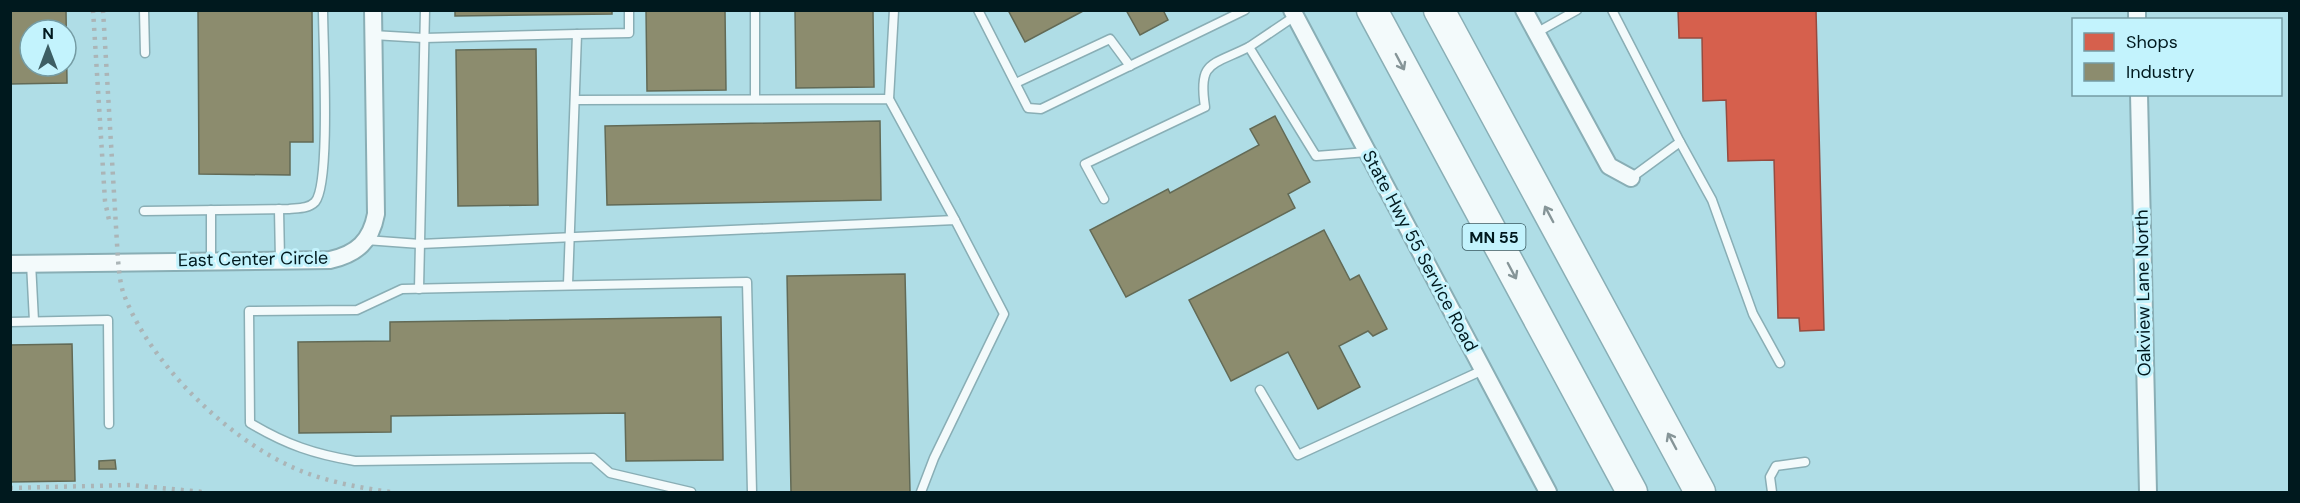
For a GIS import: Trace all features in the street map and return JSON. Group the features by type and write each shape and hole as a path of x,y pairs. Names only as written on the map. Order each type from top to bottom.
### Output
{"highway":[{"name":"MN 55","path":"1372,10 1632,492"},
{"name":"MN 55","path":"1439,10 1700,492"}],"street":[{"path":"366,240 373,231 376,214 373,10"},
{"path":"1524,10 1609,166 1631,178"},
{"name":"State Hwy 55 Service Road","path":"1293,13 1548,492"},
{"name":"Oakview Lane North","path":"2139,96 2148,492"},
{"name":"East Center Circle","path":"10,264 330,260 348,256 366,240"}],"lane":[{"path":"144,10 145,53"},
{"path":"144,211 279,209 308,207 316,201 320,189 324,141 323,10"},
{"path":"418,289 425,10"},
{"path":"373,35 424,38 630,33 629,10"},
{"path":"755,10 755,98"},
{"path":"894,10 889,99 1004,314 934,458 921,492"},
{"path":"978,10 1028,108 1041,109 1245,10"},
{"path":"1536,33 1577,10"},
{"path":"1612,10 1712,201 1753,314 1780,363"},
{"path":"1104,199 1084,164 1205,107 1201,81 1207,68 1249,46 1293,13"},
{"path":"568,284 577,34"},
{"path":"1016,83 1110,39 1130,66"},
{"path":"1249,46 1317,156 1367,152"},
{"path":"575,100 889,99"},
{"path":"1631,178 1680,142"},
{"path":"279,209 280,260"},
{"path":"211,210 211,260"},
{"path":"366,240 420,244 955,220"},
{"path":"31,263 34,321"},
{"path":"691,492 610,473 593,458 355,461 325,456 282,442 250,423 249,311 357,310 402,289 747,282 752,492"},
{"path":"10,322 108,320 109,424"},
{"path":"1260,390 1298,455 1483,370"},
{"path":"1772,492 1770,477 1776,466 1805,462"}],"building: Shops":[{"path":"1678,10 1816,10 1824,330 1800,331 1799,318 1778,318 1774,160 1728,161 1726,100 1703,101 1702,38 1679,38"}],"building: Industry":[{"path":"10,10 66,10 66,18 18,18 18,78 67,78 67,83 10,84"},
{"path":"198,10 312,10 313,142 290,142 290,175 199,174"},
{"path":"455,10 612,10 612,14 455,16"},
{"path":"646,10 725,10 726,90 647,91"},
{"path":"795,10 873,10 874,87 796,88"},
{"path":"1008,10 1085,10 1025,42"},
{"path":"1126,10 1163,10 1168,20 1140,35"},
{"path":"536,49 538,205 458,206 456,50"},
{"path":"1275,116 1310,182 1288,194 1295,208 1126,297 1090,230 1168,189 1170,193 1259,145 1250,129"},
{"path":"880,121 881,200 607,205 605,126"},
{"path":"1324,230 1350,280 1359,275 1387,329 1373,336 1368,331 1339,346 1360,387 1318,409 1288,352 1231,381 1189,300"},
{"path":"905,274 910,492 791,492 787,276"},
{"path":"721,317 723,460 626,461 625,413 391,416 391,432 299,433 298,342 390,341 390,322"},
{"path":"72,344 75,481 10,482 10,345"},
{"path":"115,460 116,469 99,469 99,461"}],"railway":[{"path":"93,10 105,201 109,220"},
{"path":"103,10 120,280 135,320 153,348 198,401 253,445 281,462 309,474 349,485 390,492"},
{"path":"10,488 130,485 203,492"}]}
